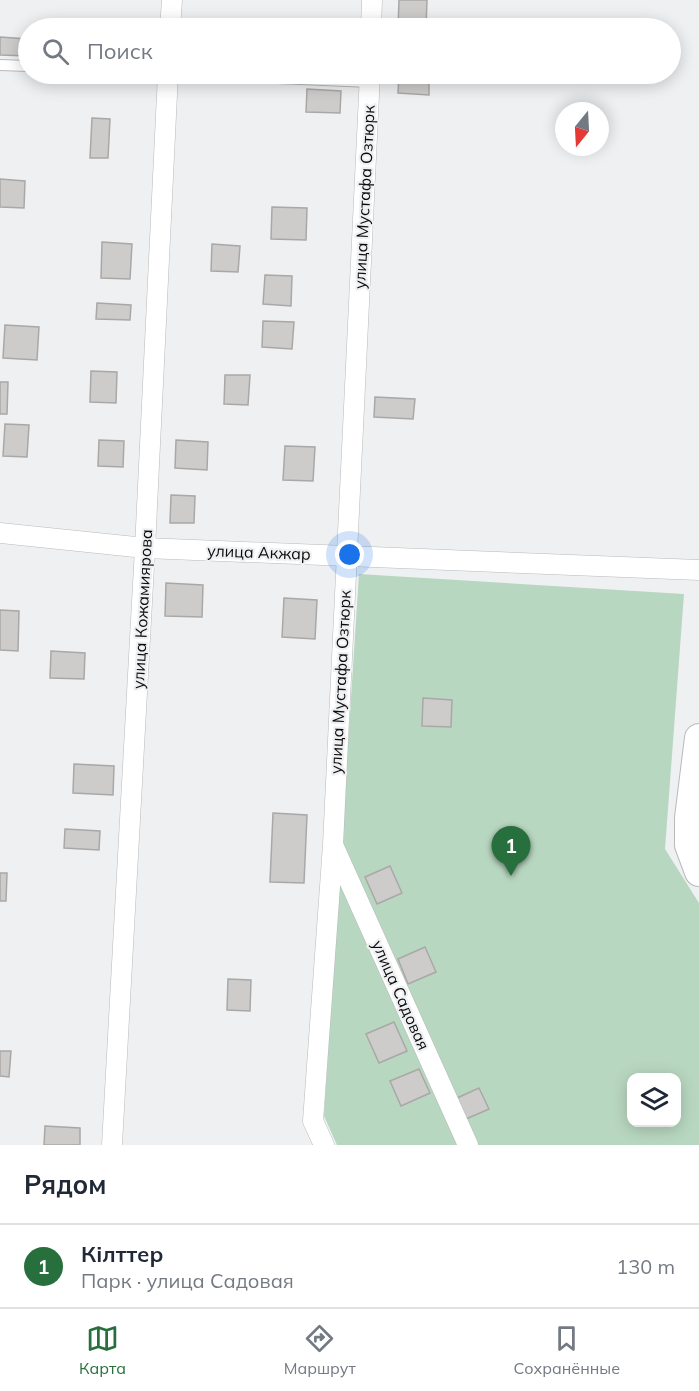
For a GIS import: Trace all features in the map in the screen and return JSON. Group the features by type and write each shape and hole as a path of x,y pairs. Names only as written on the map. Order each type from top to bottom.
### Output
{"street":[{"path":"171,18 172,0"},
{"path":"371,18 372,0"},
{"name":"улица Кожамиярова","path":"112,1145 168,84"},
{"name":"улица Мустафа Озтюрк","path":"324,1145 313,1121 333,845 370,84"},
{"name":"улица Акжар","path":"0,533 145,548 699,570"},
{"path":"699,738 689,818 689,845 699,872"},
{"name":"улица Садовая","path":"333,845 468,1145"}],"lane":[{"path":"0,65 18,66"}],"green space":[{"path":"359,574 684,594 665,849 699,903 699,1145 337,1145 324,1116"}],"building":[{"path":"399,0 427,0 426,18 398,18"},
{"path":"0,37 18,38 18,56 0,55"},
{"path":"398,84 429,84 429,95 398,93"},
{"path":"307,89 341,91 340,113 306,112"},
{"path":"92,118 110,119 108,158 90,158"},
{"path":"0,179 25,181 24,208 0,207"},
{"path":"272,207 307,208 306,240 271,239"},
{"path":"102,242 132,244 130,279 101,278"},
{"path":"212,244 240,246 238,272 211,271"},
{"path":"265,275 292,276 291,306 263,304"},
{"path":"97,303 131,305 130,320 96,319"},
{"path":"263,321 294,322 292,349 262,347"},
{"path":"5,325 39,327 37,360 3,358"},
{"path":"91,371 117,372 116,403 90,402"},
{"path":"225,375 250,375 248,405 224,404"},
{"path":"0,382 8,382 7,414 0,414"},
{"path":"375,397 415,399 413,419 374,417"},
{"path":"5,424 29,425 27,457 3,456"},
{"path":"99,440 124,441 123,467 98,466"},
{"path":"176,440 208,442 207,470 175,468"},
{"path":"285,446 315,447 313,481 283,480"},
{"path":"171,495 195,496 194,523 170,523"},
{"path":"166,583 203,585 202,617 165,616"},
{"path":"284,598 317,600 315,639 282,637"},
{"path":"0,610 19,611 18,651 0,650"},
{"path":"51,651 85,653 84,679 50,678"},
{"path":"423,698 452,700 451,727 422,726"},
{"path":"74,764 114,766 113,795 73,793"},
{"path":"273,813 307,815 304,883 270,882"},
{"path":"65,829 100,831 99,850 64,848"},
{"path":"390,866 402,893 377,904 365,877"},
{"path":"0,873 7,873 6,901 0,901"},
{"path":"425,947 436,972 408,984 398,959"},
{"path":"228,979 251,980 250,1011 227,1010"},
{"path":"394,1022 407,1051 379,1063 366,1034"},
{"path":"0,1051 11,1051 9,1077 0,1076"},
{"path":"419,1069 430,1093 401,1106 390,1081"},
{"path":"479,1088 489,1109 466,1119 457,1098"},
{"path":"45,1126 80,1128 80,1145 44,1145"}],"place":[{"name":"Кілттер","path":"511,876"}]}
